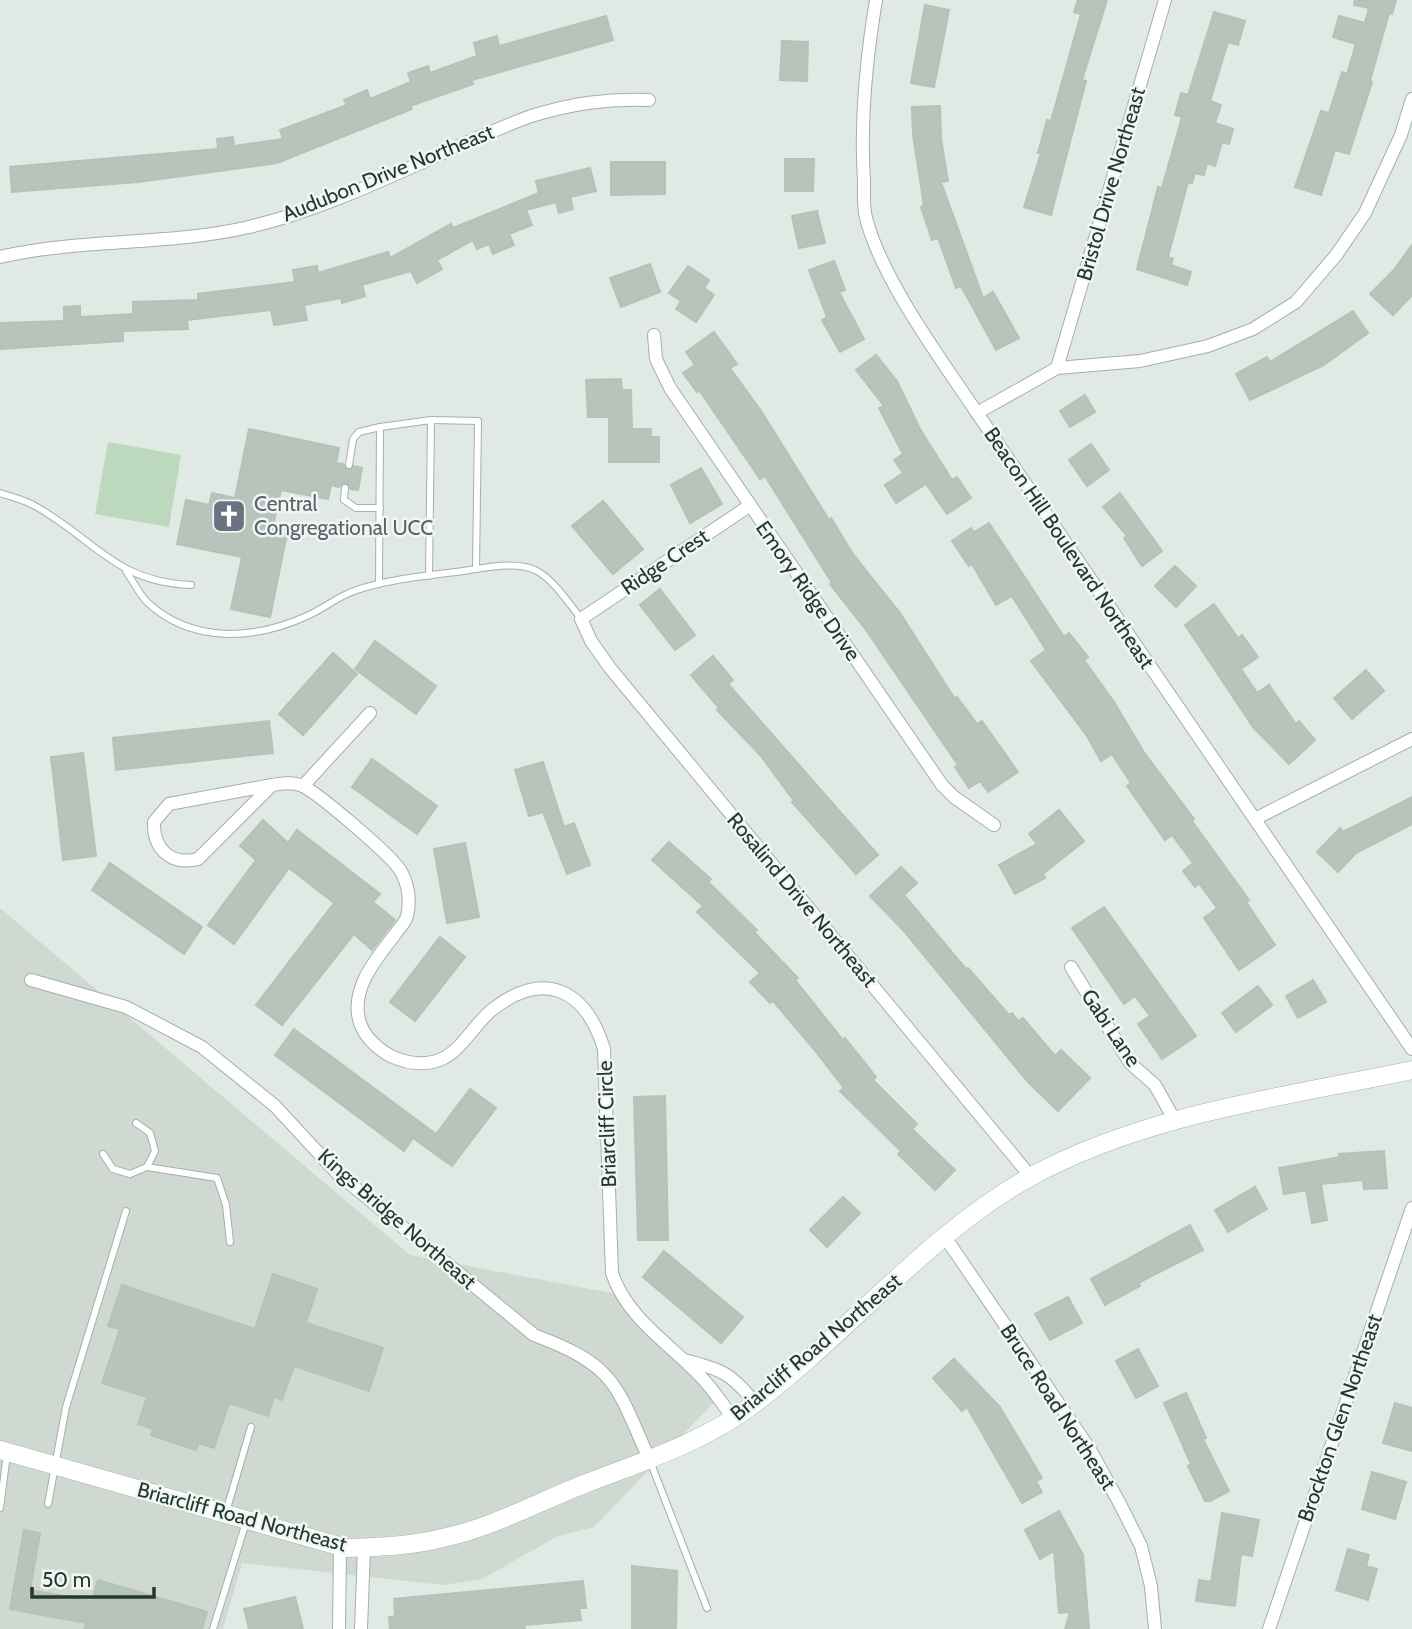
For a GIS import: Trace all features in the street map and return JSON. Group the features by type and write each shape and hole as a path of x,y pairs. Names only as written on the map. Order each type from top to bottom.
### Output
{"main road":[{"name":"Briarcliff Road Northeast","path":"4,1451 340,1546 394,1547 448,1537 650,1461 733,1418 755,1403 859,1316 945,1237 1031,1177 1115,1138 1175,1121 1412,1070"}],"street":[{"name":"Beacon Hill Boulevard Northeast","path":"876,0 865,66 862,151 866,218 911,312 977,413 1412,1049"},
{"name":"Bristol Drive Northeast","path":"1056,368 1165,0"},
{"name":"Audubon Drive Northeast","path":"0,257 85,244 246,228 318,206 531,116 570,104 611,98 649,100"},
{"path":"977,413 1056,368 1140,361 1208,346 1254,329 1296,302 1337,254 1364,213 1401,135 1412,99"},
{"name":"Emory Ridge Drive","path":"654,335 656,359 670,388 942,785 954,797 994,825"},
{"name":"Ridge Crest","path":"581,619 749,506"},
{"name":"Rosalind Drive Northeast","path":"581,619 591,641 610,668 1031,1177"},
{"path":"272,785 198,859 188,862 170,858 157,845 154,822 169,804 272,785 284,783 303,786 370,713"},
{"path":"1255,819 1412,739"},
{"name":"Briarcliff Circle","path":"303,786 385,852 400,870 409,888 407,918 368,970 358,1000 360,1024 373,1043 385,1054 411,1065 444,1058 493,1009 532,986 561,991 578,1002 597,1025 604,1049 612,1273 618,1293 639,1318 705,1381 733,1418"},
{"name":"Gabi Lane","path":"1071,968 1130,1063 1155,1085 1175,1121"},
{"name":"Kings Bridge Northeast","path":"31,980 126,1007 202,1047 275,1106 337,1173 534,1335 567,1348 601,1368 619,1389 650,1461"},
{"name":"Brockton Glen Northeast","path":"1269,1629 1412,1208"},
{"name":"Bruce Road Northeast","path":"945,1237 1089,1448 1119,1502 1141,1546 1151,1586 1155,1629"},
{"name":"Briarcliff Circle","path":"684,1360 722,1370 736,1379 755,1403"},
{"path":"339,1629 340,1546"},
{"path":"339,1615 361,1623 364,1548"}],"lane":[{"path":"429,576 431,420"},
{"path":"349,465 353,439 359,432 431,420 478,421 476,569"},
{"path":"379,584 380,427"},
{"path":"345,488 344,500 356,508 380,508"},
{"path":"0,493 34,505 126,571 160,584 191,585"},
{"path":"126,571 146,601 176,623 204,633 227,635 275,627 306,617 351,592 379,584 476,569 523,566 536,571 581,619"},
{"path":"136,1123 150,1133 155,1151 147,1167"},
{"path":"103,1154 113,1169 130,1174 147,1167 218,1178 226,1205 230,1242"},
{"path":"48,1504 66,1408 126,1211"},
{"path":"226,1514 251,1427"},
{"path":"0,1508 4,1451"},
{"path":"650,1461 707,1608"},
{"path":"212,1629 247,1520"}],"shaded area":[{"path":"0,908 410,1255 617,1294 721,1395 594,1527 558,1536 482,1579 443,1585 242,1563 223,1629 0,1629"}],"green space":[{"path":"108,442 181,455 169,527 95,514"}],"building":[{"path":"1078,0 1107,0 1082,80 1086,81 1051,215 1024,207 1041,153 1038,153 1047,120 1051,121 1081,14 1074,12"},
{"path":"1355,0 1396,0 1392,14 1389,13 1370,81 1372,82 1349,154 1335,150 1321,195 1295,187 1321,111 1329,113 1342,72 1347,74 1356,44 1333,37 1339,16 1365,23 1369,8 1354,5"},
{"path":"925,5 949,10 934,87 911,83"},
{"path":"1214,12 1245,21 1238,45 1228,42 1210,101 1221,105 1215,123 1233,129 1229,144 1222,142 1215,166 1207,163 1204,175 1195,173 1192,183 1188,182 1168,257 1173,259 1171,265 1191,272 1187,285 1137,269 1158,187 1162,188 1182,117 1175,115 1181,93 1188,95"},
{"path":"606,16 613,40 472,80 473,84 410,106 412,109 277,163 138,182 12,192 10,167 218,149 217,139 233,137 234,146 283,139 280,130 347,105 344,100 367,90 370,99 411,82 408,73 428,66 430,73 477,56 474,43 497,36 499,46"},
{"path":"782,41 808,42 807,81 780,80"},
{"path":"940,106 941,139 948,181 941,182 983,298 993,292 1019,338 996,350 961,286 956,288 938,238 932,240 921,207 924,206 913,135 912,107"},
{"path":"785,159 814,159 813,191 785,191"},
{"path":"611,162 665,162 665,194 611,195"},
{"path":"590,168 596,191 570,197 573,209 559,213 556,202 526,210 532,225 509,234 514,245 493,254 489,244 477,249 473,240 437,260 442,269 417,283 411,271 362,285 365,296 342,303 341,298 304,305 307,320 274,325 271,310 187,320 188,329 123,331 123,341 0,349 0,323 64,321 64,307 80,306 80,317 133,314 133,302 198,300 198,294 295,282 293,270 317,266 318,273 388,252 390,258 451,224 453,228 539,193 536,181"},
{"path":"817,211 825,243 799,248 792,216"},
{"path":"1412,245 1412,295 1393,315 1370,294 1394,270"},
{"path":"834,261 845,290 839,292 864,339 840,352 822,320 827,317 809,270"},
{"path":"650,264 660,292 621,307 610,278"},
{"path":"688,266 709,280 704,288 714,295 696,322 676,309 681,301 669,293"},
{"path":"1353,311 1368,333 1324,365 1250,400 1236,374 1267,357 1270,362"},
{"path":"714,332 737,364 730,368 761,411 829,520 831,518 853,554 900,613 955,699 957,697 977,724 982,721 1018,772 988,792 980,781 969,788 955,767 958,765 866,630 830,584 832,583 765,476 760,479 699,390 697,392 683,373 695,365 686,352"},
{"path":"876,355 897,381 920,429 952,480 957,477 971,498 947,514 926,484 896,503 885,485 903,473 894,460 903,454 879,408 884,406 856,370"},
{"path":"621,379 622,390 631,390 632,429 651,429 651,437 659,437 659,462 609,462 609,417 588,417 586,380"},
{"path":"1085,395 1095,412 1070,427 1060,411"},
{"name":"Central Congregational UCC","path":"249,429 339,448 336,463 343,464 347,470 354,466 362,468 358,490 351,489 346,482 339,487 331,485 328,499 281,490 273,526 288,529 270,617 231,609 242,557 177,544 186,500 209,505 212,493 235,498"},
{"path":"1091,444 1109,470 1087,486 1069,460"},
{"path":"701,468 722,504 690,523 671,485"},
{"path":"1120,493 1162,551 1142,566 1124,538 1127,536 1103,507"},
{"path":"603,501 643,549 613,574 572,526"},
{"path":"989,523 1064,637 1069,633 1088,657 1084,660 1114,702 1145,754 1194,819 1192,821 1249,900 1246,902 1275,945 1239,970 1204,918 1217,908 1199,883 1195,887 1183,871 1193,863 1172,835 1165,840 1127,786 1131,783 1112,754 1101,761 1087,736 1031,661 1046,650 1012,596 996,605 972,564 969,566 952,541 971,528 974,532"},
{"path":"1175,566 1196,586 1176,607 1155,586"},
{"path":"660,589 695,635 675,650 640,605"},
{"path":"1214,604 1238,638 1242,635 1258,657 1241,669 1257,693 1269,685 1296,724 1299,721 1315,740 1289,764 1253,727 1185,625"},
{"path":"375,641 436,686 416,714 355,669"},
{"path":"333,653 357,674 303,735 279,714"},
{"path":"713,656 733,680 728,684 878,855 856,874 792,802 794,801 761,756 717,710 719,708 691,675"},
{"path":"1366,670 1384,691 1352,719 1334,698"},
{"path":"269,721 273,753 116,770 113,738"},
{"path":"83,753 96,856 63,860 51,757"},
{"path":"372,759 437,806 417,834 352,787"},
{"path":"543,762 564,827 574,823 590,865 567,874 543,812 529,816 515,770"},
{"path":"1412,797 1412,824 1356,853 1338,872 1317,852 1340,828 1343,832"},
{"path":"1059,810 1084,841 1043,874 1045,878 1015,894 999,865 1037,844 1029,834"},
{"path":"263,820 288,843 297,830 380,894 373,902 395,920 372,950 354,934 282,1025 256,1005 334,903 289,868 234,944 208,925 256,860 240,846"},
{"path":"669,842 711,879 708,882 757,930 754,932 798,978 795,980 876,1077 873,1080 917,1124 912,1129 955,1170 935,1190 898,1154 901,1151 840,1091 844,1088 813,1048 773,1001 770,1003 750,982 760,973 697,912 703,906 652,860"},
{"path":"465,843 479,917 447,923 434,849"},
{"path":"110,863 202,927 184,954 92,890"},
{"path":"901,867 917,883 904,895 966,969 968,968 1009,1015 1012,1013 1018,1021 1023,1018 1055,1056 1061,1050 1090,1078 1058,1111 1028,1082 904,931 870,896"},
{"path":"1104,907 1196,1036 1162,1059 1138,1024 1150,1016 1135,996 1124,1004 1072,928"},
{"path":"440,937 465,957 415,1021 390,1002"},
{"path":"1313,980 1326,1002 1298,1018 1286,996"},
{"path":"1258,986 1272,1005 1236,1032 1222,1013"},
{"path":"294,1029 436,1134 470,1089 496,1108 452,1166 413,1138 404,1151 275,1055"},
{"path":"665,1096 668,1240 638,1240 634,1097"},
{"path":"1384,1151 1387,1188 1364,1189 1363,1180 1321,1184 1327,1220 1312,1223 1306,1190 1284,1194 1279,1168 1340,1157 1339,1154"},
{"path":"1255,1187 1267,1209 1228,1232 1215,1210"},
{"path":"843,1197 860,1213 827,1247 810,1230"},
{"path":"1190,1225 1203,1250 1138,1283 1140,1286 1105,1305 1091,1279"},
{"path":"664,1251 743,1317 721,1343 643,1277"},
{"path":"273,1274 317,1289 306,1323 383,1348 369,1391 294,1366 282,1400 274,1397 268,1416 229,1403 214,1448 199,1443 196,1450 151,1435 153,1429 138,1424 147,1397 102,1383 120,1329 108,1326 122,1285 255,1329"},
{"path":"1068,1297 1082,1323 1050,1340 1035,1314"},
{"path":"1138,1349 1158,1386 1136,1398 1116,1361"},
{"path":"954,1359 1000,1407 1042,1478 1036,1481 1042,1492 1022,1503 967,1407 962,1411 933,1378"},
{"path":"1186,1393 1206,1438 1203,1439 1229,1491 1210,1501 1205,1501 1188,1466 1191,1464 1164,1403"},
{"path":"1395,1403 1412,1408 1412,1451 1383,1443"},
{"path":"1372,1472 1406,1482 1395,1519 1362,1509"},
{"path":"1059,1511 1083,1555 1089,1629 1065,1629 1070,1612 1059,1613 1054,1551 1040,1559 1025,1530"},
{"path":"1222,1513 1259,1520 1252,1556 1241,1554 1235,1606 1196,1601 1199,1580 1211,1582"},
{"path":"24,1530 40,1533 30,1590 92,1601 98,1580 207,1612 202,1629 84,1629 86,1623 10,1609"},
{"path":"1348,1549 1369,1555 1366,1566 1377,1569 1368,1600 1336,1590"},
{"path":"632,1566 677,1571 676,1629 632,1629"},
{"path":"583,1581 586,1608 579,1608 581,1620 525,1625 525,1629 390,1629 389,1617 395,1616 394,1599"},
{"path":"295,1597 303,1629 249,1629 244,1609"}],"place":[{"name":"Central Congregational UCC","path":"229,516"}]}
